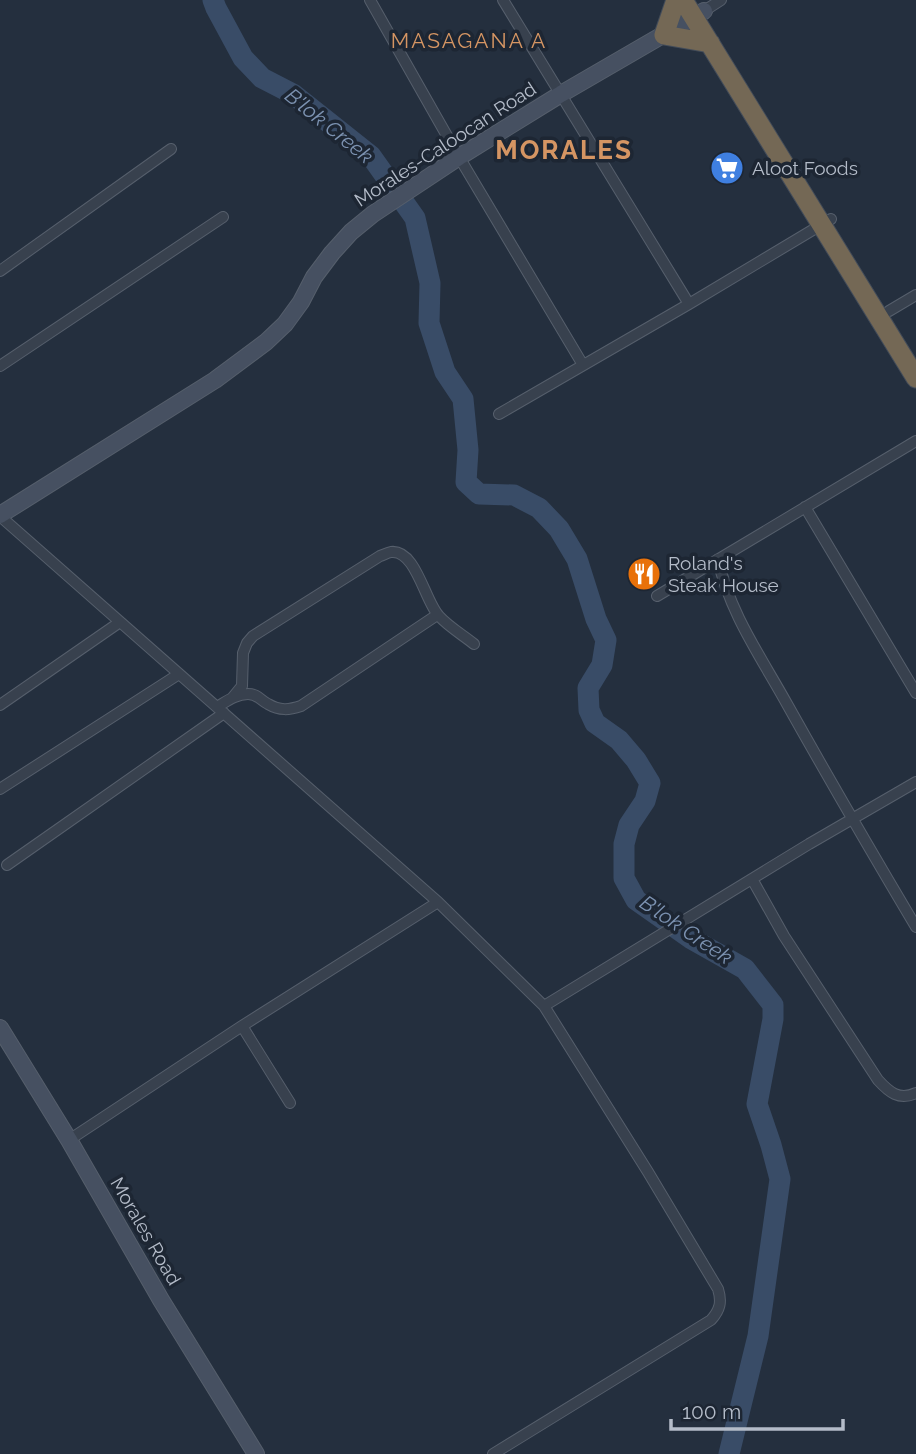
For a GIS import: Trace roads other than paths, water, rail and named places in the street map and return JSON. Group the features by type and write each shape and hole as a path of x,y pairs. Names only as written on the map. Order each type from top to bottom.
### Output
{"highway":[{"path":"677,0 664,35 710,43"},
{"path":"683,0 698,10 916,378"},
{"path":"698,10 710,43 826,222 889,311 916,356"}],"street":[{"path":"370,0 459,157 583,365"},
{"path":"503,0 690,304"},
{"path":"698,10 721,0"},
{"name":"Morales-Caloocan Road","path":"0,516 215,380 266,342 285,324 332,253 358,226 391,201 561,94 664,35 698,10"},
{"path":"0,271 171,149"},
{"path":"0,366 223,217"},
{"path":"499,414 826,222"},
{"path":"889,311 916,295"},
{"path":"657,596 916,441"},
{"path":"805,507 916,693"},
{"path":"0,516 438,902 544,1006 642,1161 718,1289 721,1306 711,1320 493,1454"},
{"path":"7,865 220,710 242,686 243,653 253,636 380,556 393,552 403,555 416,571 437,615 474,645"},
{"path":"718,559 727,594 738,617 916,927"},
{"path":"233,697 252,694 267,704 290,710 301,706 437,615"},
{"path":"0,705 120,622"},
{"path":"0,789 179,674"},
{"path":"544,1006 852,818 916,782"},
{"path":"752,879 784,936 878,1080 897,1096 911,1096 916,1093"},
{"path":"69,1140 438,902"},
{"path":"242,1026 290,1103"},
{"name":"Morales Road","path":"0,1028 256,1454"}],"waterway":[{"name":"B'lok Creek","path":"213,0 243,58 262,78 293,94 371,156 415,218 430,283 429,323 445,372 463,399 468,450 466,482 479,494 514,495 539,508 559,529 577,559 596,619 606,640 602,665 588,688 589,710 595,723 619,740 636,760 650,783 645,801 629,825 624,844 624,878 636,900 690,938 745,969 773,1005 773,1019 757,1104 780,1179 758,1336 729,1454"}],"place":[{"name":"Aloot Foods","path":"727,168"},
{"name":"Roland's Steak House","path":"644,574"}],"district":[{"name":"MASAGANA A","path":"469,41"},
{"name":"MORALES","path":"564,150"}]}
